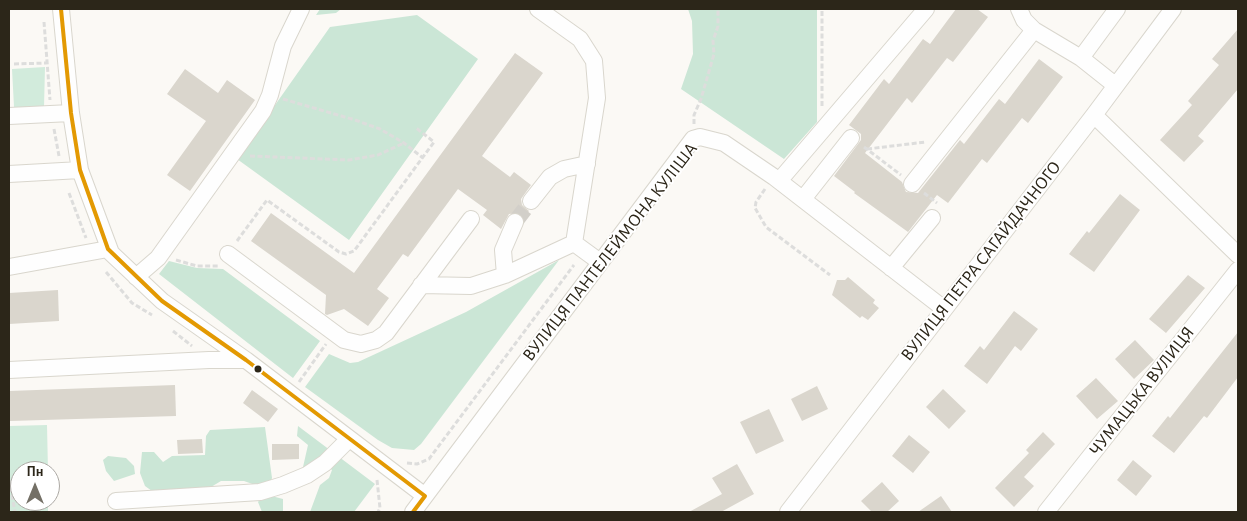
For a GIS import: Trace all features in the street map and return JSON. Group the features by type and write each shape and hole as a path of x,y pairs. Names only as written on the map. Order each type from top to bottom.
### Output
{"street":[{"path":"61,9 71,113 80,170 108,250 162,301 246,360 425,496"},
{"path":"136,277 150,267 163,252 263,111 270,95 283,46 301,9"},
{"path":"538,9 580,39 594,62 597,98 574,244"},
{"path":"777,179 822,132 926,9"},
{"path":"1019,9 1024,20 1034,30 1081,58 1115,85"},
{"path":"1081,58 1117,9"},
{"name":"ВУЛИЦЯ ПЕТРА САГАЙДАЧНОГО","path":"788,512 1094,115 1173,9"},
{"path":"912,184 1034,30"},
{"path":"9,116 71,113"},
{"path":"1094,115 1238,255"},
{"name":"ВУЛИЦЯ ПАНТЕЛЕЙМОНА КУЛІША","path":"413,512 693,139 700,137 710,138 724,143 777,179 944,308"},
{"path":"803,199 851,138"},
{"path":"530,201 550,176 564,169 587,164"},
{"path":"9,174 80,170"},
{"path":"891,268 932,218"},
{"path":"233,257 344,340 361,344 376,340 386,333 471,219"},
{"path":"505,275 503,250 515,222"},
{"path":"574,244 600,262"},
{"path":"422,285 472,286 505,275 574,244"},
{"path":"9,266 108,250"},
{"name":"ЧУМАЦЬКА ВУЛИЦЯ","path":"1046,512 1238,270"},
{"path":"9,370 209,360 246,360"},
{"path":"116,501 260,492 307,475 325,463 349,438"}],"path":[{"path":"693,139 694,115 701,99 714,54 713,40 718,26 718,9"},
{"path":"822,9 822,132"},
{"path":"44,18 50,97"},
{"path":"14,64 47,63"},
{"path":"270,95 380,129 404,142 423,158"},
{"path":"163,252 171,259 197,266 223,267 233,257 266,200 339,252 346,254 354,251 434,142 415,127"},
{"path":"54,130 60,160"},
{"path":"867,149 947,140"},
{"path":"231,156 349,160 378,155 404,142"},
{"path":"777,179 756,202 758,215 766,227 830,275"},
{"path":"68,189 88,243"},
{"path":"401,462 416,464 429,459 574,265"},
{"path":"105,270 132,303 157,318"},
{"path":"172,330 209,360"},
{"path":"296,387 334,332"},
{"path":"9,480 15,512"},
{"path":"378,481 380,508 378,512"}],"green space":[{"path":"320,9 341,9 336,13 316,15"},
{"path":"688,9 817,9 817,122 784,159 681,89 693,54 692,21"},
{"path":"417,15 478,59 349,240 237,159 330,27"},
{"path":"45,67 44,107 14,107 12,69"},
{"path":"559,260 421,444 414,450 392,448 378,440 305,387 329,354 350,363 358,362 466,312"},
{"path":"169,261 197,268 223,269 320,341 293,378 159,274"},
{"path":"47,425 48,461 10,461 10,511 48,512 9,512 9,426"},
{"path":"298,426 375,484 354,512 310,512 320,485 329,478 332,470 318,458 309,466 303,467 308,445 297,436"},
{"path":"265,427 272,478 269,486 258,486 244,481 221,481 201,493 152,491 145,486 140,473 142,452 154,452 163,462 172,456 205,455 206,436 210,430"},
{"path":"108,456 126,458 134,466 135,474 114,481 106,471 103,460"},
{"path":"264,494 283,499 283,512 262,512 258,502"}],"building":[{"path":"956,9 977,9 988,17 953,62 947,58 912,103 907,98 865,153 902,182 906,192 918,193 960,140 964,144 999,99 1005,104 1039,59 1063,77 1028,123 1022,118 987,163 982,159 948,203 937,195 908,232 834,176 861,140 861,134 849,125 884,79 889,84 923,39 930,44"},
{"path":"1238,29 1238,89 1198,136 1204,141 1184,162 1160,140 1192,105 1188,101 1219,65 1212,59"},
{"path":"515,53 543,73 482,156 510,177 514,172 531,185 521,199 522,205 529,211 524,218 518,213 509,214 501,229 483,215 487,210 458,189 408,257 403,254 377,289 389,298 368,326 344,309 325,314 326,295 251,241 271,213 354,273"},
{"path":"185,69 218,93 227,80 255,100 190,191 167,175 206,121 167,94"},
{"path":"1120,194 1140,210 1094,272 1069,254 1087,231 1089,233"},
{"path":"1188,275 1205,288 1166,333 1149,319"},
{"path":"848,277 875,300 873,303 879,308 868,320 862,316 860,318 832,295 837,280 845,280"},
{"path":"58,290 59,321 9,324 9,293"},
{"path":"1014,311 1038,329 1021,351 1015,346 987,384 964,366 980,346 984,350"},
{"path":"1238,332 1238,377 1207,418 1204,416 1174,453 1152,436 1168,416 1170,418"},
{"path":"1135,340 1154,360 1134,379 1115,359"},
{"path":"1096,378 1118,401 1097,419 1076,396"},
{"path":"175,385 176,416 10,421 9,391"},
{"path":"817,386 828,409 802,421 791,399"},
{"path":"943,389 966,411 949,429 926,407"},
{"path":"252,390 278,409 268,422 243,403"},
{"path":"769,409 784,441 756,454 740,422"},
{"path":"1043,432 1055,444 1024,477 1034,486 1014,507 995,488 1029,453 1026,450"},
{"path":"909,435 930,452 913,473 892,456"},
{"path":"202,439 203,453 178,454 177,440"},
{"path":"272,444 299,444 299,459 272,460"},
{"path":"1133,460 1152,476 1136,496 1117,480"},
{"path":"737,464 754,494 721,512 689,512 722,494 712,478"},
{"path":"882,482 899,501 887,512 872,512 861,501"},
{"path":"941,496 952,512 918,512"}],"tunnel":[{"path":"515,222 531,201"}],"transit line":[{"path":"61,9 71,113 80,170 108,249 162,301 246,360 425,496 413,512"}]}
